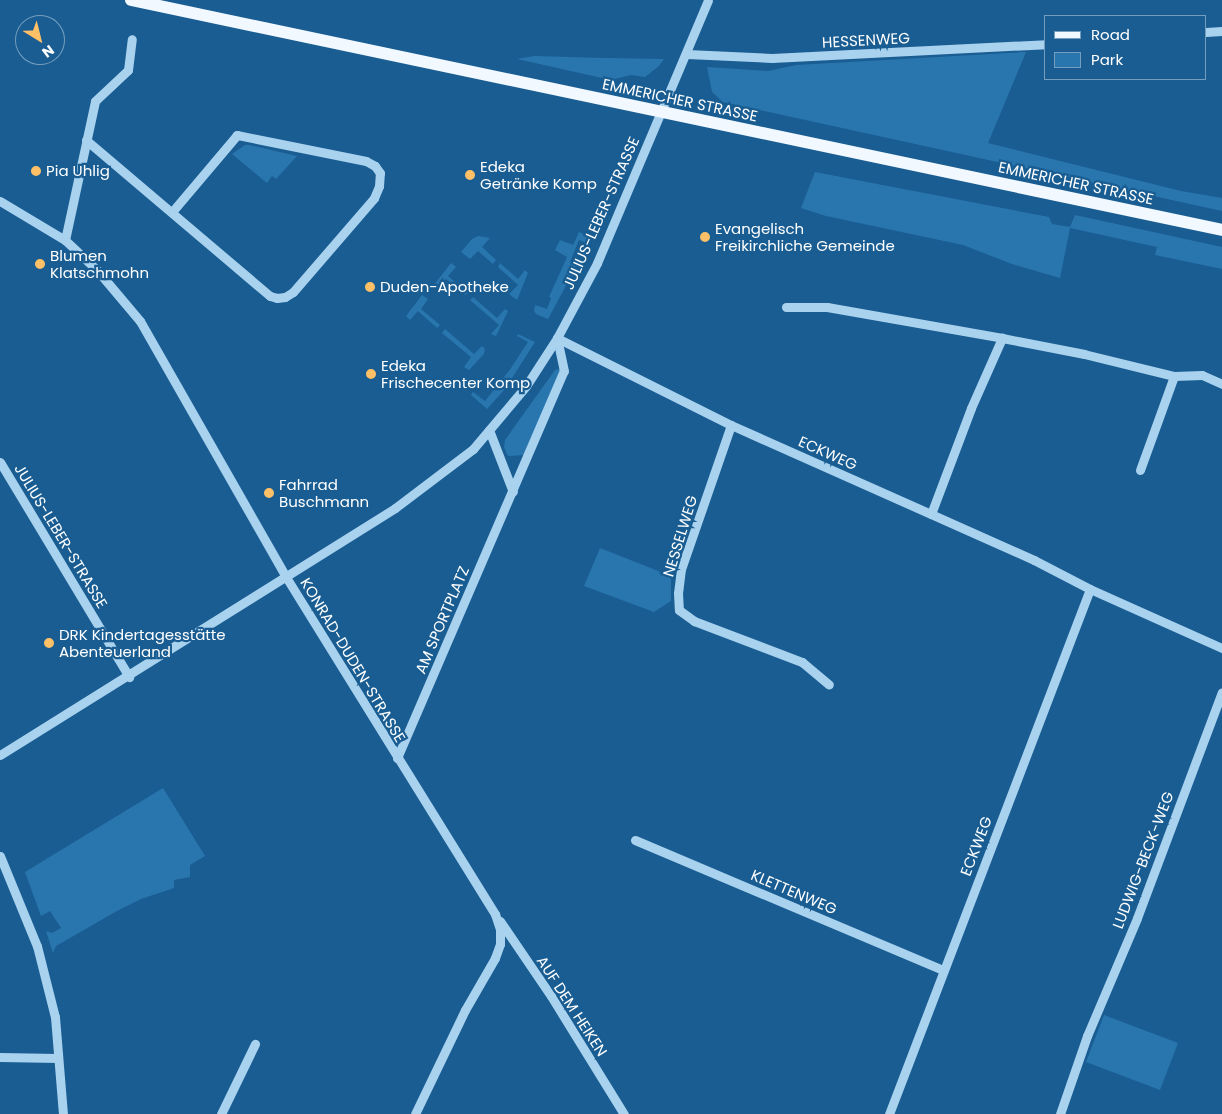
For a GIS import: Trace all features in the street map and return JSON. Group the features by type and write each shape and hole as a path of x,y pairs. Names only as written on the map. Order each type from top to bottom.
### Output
{"main road":[{"name":"EMMERICHER STRASSE","path":"131,0 1222,230"}],"street":[{"name":"JULIUS-LEBER-STRASSE","path":"0,755 395,508 473,449 526,386 557,338 597,263 687,54 708,0"},
{"path":"1207,32 1222,31"},
{"path":"65,240 95,101 128,70 132,39"},
{"name":"HESSENWEG","path":"687,54 772,58 1044,44"},
{"path":"86,140 270,296 285,297 293,292 374,198 379,186 380,173 375,166 366,161 237,136 172,212"},
{"name":"KONRAD-DUDEN-STRASSE","path":"0,201 65,240 109,283 140,321 286,576 495,914 500,929 500,944 495,958 465,1010 415,1114"},
{"path":"786,307 827,308 1002,338 1084,354 1174,376 1202,375 1222,384"},
{"name":"ECKWEG","path":"557,338 731,425 1034,560 1090,589 1222,648"},
{"name":"AM SPORTPLATZ","path":"397,758 564,371 557,338"},
{"path":"931,514 970,408 1002,338"},
{"path":"1140,470 1174,376"},
{"name":"NESSELWEG","path":"731,425 681,569 678,593 679,610 694,621 802,662 829,685"},
{"path":"489,430 513,492"},
{"name":"JULIUS-LEBER-STRASSE","path":"0,462 129,676"},
{"name":"ECKWEG","path":"889,1114 1090,589"},
{"name":"LUDWIG-BECK-WEG","path":"1060,1114 1087,1036 1137,918 1222,692"},
{"name":"KLETTENWEG","path":"635,840 943,970"},
{"path":"0,856 37,946 55,1017 63,1114"},
{"name":"AUF DEM HEIKEN","path":"495,914 550,996 624,1114"},
{"path":"221,1114 255,1044"},
{"path":"0,1057 58,1058"}],"green space":[{"path":"1026,52 988,143 1181,191 1222,198 1222,211 723,102 712,92 707,67 768,71 796,65"},
{"path":"534,56 664,59 659,66 645,77 631,75 611,80 517,59"},
{"path":"245,145 297,156 276,179 272,176 267,183 232,154"},
{"path":"815,172 1049,217 1052,224 1070,227 1075,215 1222,247 1222,269 1155,255 1157,247 1070,228 1060,278 1012,264 963,245 826,216 801,208"},
{"path":"579,232 588,236 586,243 579,240 570,262 577,265 548,319 536,314 534,311 535,305 547,309 551,298 549,297 567,257 555,250 560,240 573,245"},
{"path":"478,236 490,238 482,247 496,260 493,264 478,251 470,259 461,252 472,239"},
{"path":"451,263 456,267 448,276 468,293 465,295 446,279 438,288 434,285"},
{"path":"500,263 518,279 525,270 528,273 517,300 509,294 518,285 498,267"},
{"path":"422,295 428,299 421,309 440,325 437,328 418,311 410,320 406,316"},
{"path":"473,297 497,318 505,309 508,311 496,336 491,334 499,325 470,300"},
{"path":"445,329 474,354 482,346 485,349 484,354 469,370 464,367 471,357 442,333"},
{"path":"518,334 535,342 505,389 487,409 471,395 473,392 485,401 509,371 528,342 517,336"},
{"path":"561,368 525,455 508,456 504,447 505,440 555,370"},
{"path":"600,548 671,576 671,601 654,612 584,586"},
{"path":"163,788 205,856 190,865 190,877 174,880 174,888 141,899 117,911 56,946 53,953 46,931 52,933 61,928 50,911 41,916 25,872"},
{"path":"1104,1015 1178,1043 1160,1090 1086,1062"}],"place":[{"name":"Pia Uhlig","path":"36,171"},
{"name":"Edeka Getränke Komp","path":"470,175"},
{"name":"Evangelisch Freikirchliche Gemeinde","path":"705,237"},
{"name":"Blumen Klatschmohn","path":"40,264"},
{"name":"Duden-Apotheke","path":"370,287"},
{"name":"Edeka Frischecenter Komp","path":"371,374"},
{"name":"Fahrrad Buschmann","path":"269,493"},
{"name":"DRK Kindertagesstätte Abenteuerland","path":"49,643"}]}
